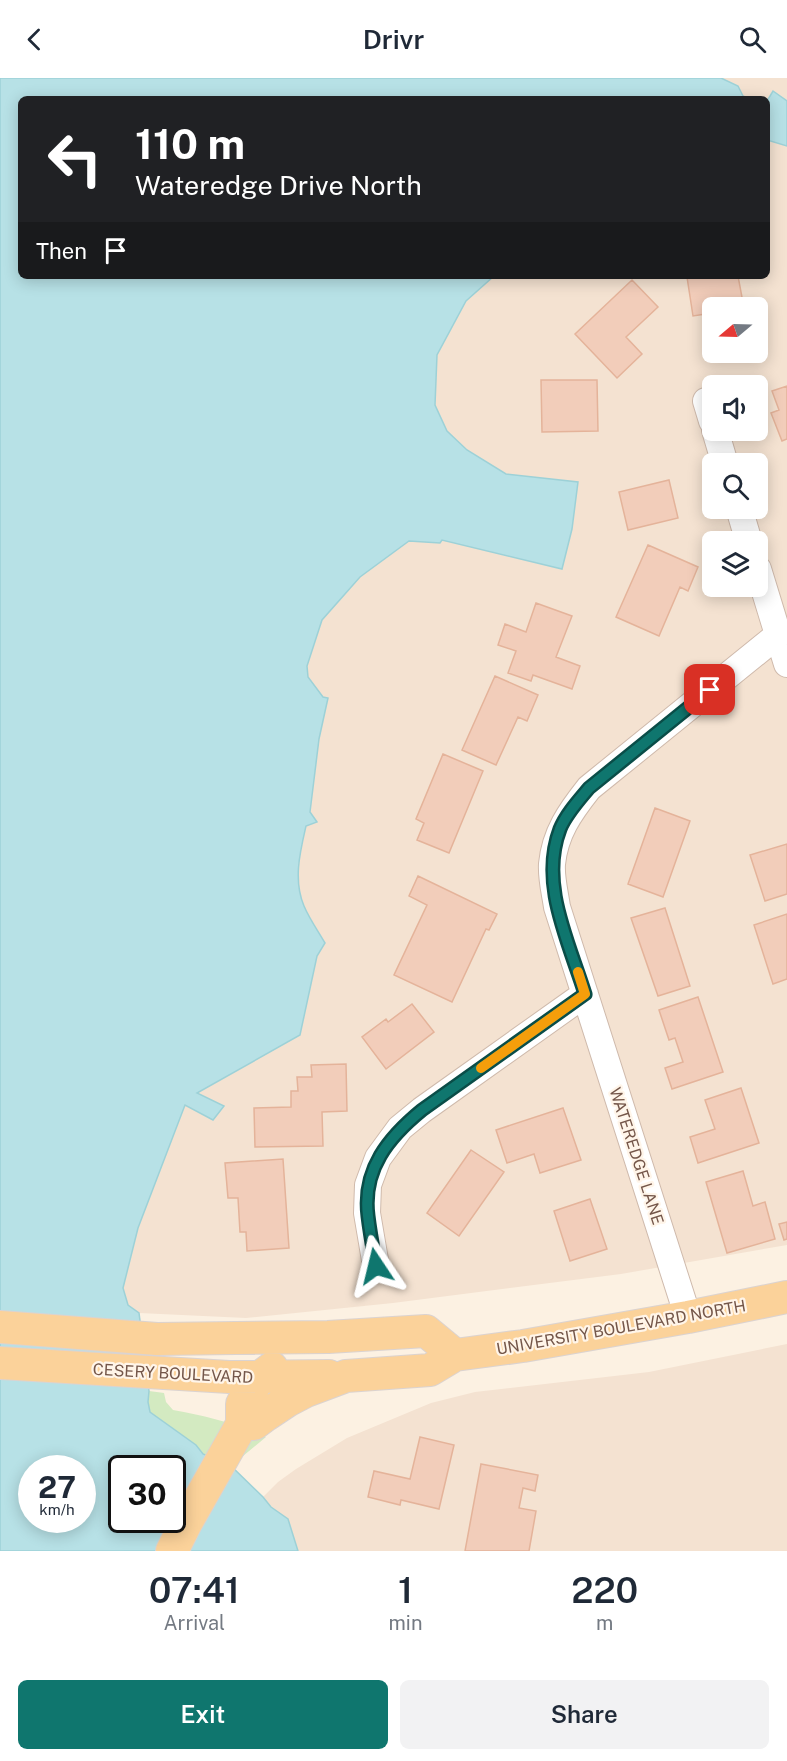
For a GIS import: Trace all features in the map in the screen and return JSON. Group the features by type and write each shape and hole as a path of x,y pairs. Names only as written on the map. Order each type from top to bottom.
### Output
{"main road":[{"name":"UNIVERSITY BOULEVARD NORTH","path":"242,1424 254,1424 266,1414 297,1396 346,1376 430,1370 455,1355 523,1347 787,1297"},
{"name":"CESERY BOULEVARD","path":"0,1327 157,1339 328,1337"},
{"path":"172,1551 242,1424 242,1404 260,1377 276,1366 308,1353 328,1337 426,1331 455,1355"},
{"name":"CESERY BOULEVARD","path":"0,1364 156,1374 260,1377 346,1376"}],"street":[{"path":"766,597 787,664"},
{"name":"WATEREDGE LANE","path":"688,1317 557,907 552,864 561,829 573,808 589,788 778,635"},
{"path":"376,1266 367,1214 368,1185 378,1158 400,1128 585,994"}],"shaded area":[{"path":"721,78 787,78 787,101 774,92 770,97 743,96 738,86"},
{"path":"770,141 787,146 787,1245 621,1274 393,1303 246,1318 139,1313 128,1305 123,1288 138,1228 185,1104 213,1119 224,1106 196,1093 317,956 325,943 303,905 298,883 298,860 306,826 317,822 310,812 319,739 327,699 308,677 307,666 322,620 360,577 409,541 442,540 562,569 578,482 506,474 467,450 447,431 435,405 437,355 466,301 491,279 770,279"},
{"path":"787,1344 787,1551 298,1551 288,1519 271,1507 263,1497 296,1469 347,1438 431,1403 475,1392 649,1372"}],"green space":[{"path":"149,1391 164,1393 166,1402 173,1410 220,1420 266,1437 231,1466 203,1454 196,1445 150,1412"}],"water":[{"path":"0,78 721,78 738,86 743,96 18,96 18,279 491,279 466,301 437,355 435,405 447,431 467,450 506,474 578,482 572,529 562,569 442,540 440,543 409,541 360,577 322,620 307,666 308,677 323,697 328,698 319,739 310,812 317,822 306,826 298,876 304,906 325,943 317,956 300,1035 197,1093 224,1106 213,1120 185,1105 138,1228 123,1288 128,1305 139,1313 150,1412 196,1445 203,1454 231,1466 271,1507 288,1519 298,1551 0,1551"},
{"path":"773,91 787,101 787,146 770,141 770,96"}],"building":[{"path":"687,279 739,279 742,297 702,297 702,315 693,316"},
{"path":"632,280 658,307 626,337 642,354 617,378 575,334"},
{"path":"541,380 597,380 598,431 542,432"},
{"path":"787,386 787,439 782,441 771,413 779,410 772,391"},
{"path":"669,480 678,518 628,530 619,492"},
{"path":"648,545 698,567 688,591 680,587 659,636 616,617"},
{"path":"536,603 572,616 556,657 580,666 572,689 533,675 531,681 508,673 516,651 498,645 505,624 526,632"},
{"path":"495,676 538,695 527,721 518,717 496,765 462,750"},
{"path":"443,754 483,771 449,853 417,840 424,823 416,819"},
{"path":"655,808 690,821 663,897 628,884"},
{"path":"787,844 787,894 765,901 750,855"},
{"path":"418,876 497,914 489,930 486,929 452,1002 394,975 427,905 409,896"},
{"path":"665,908 690,986 658,996 631,918"},
{"path":"787,914 787,979 773,984 754,925"},
{"path":"698,997 723,1072 672,1089 665,1068 683,1062 675,1038 669,1040 659,1010"},
{"path":"412,1004 434,1032 386,1069 362,1037 386,1019 388,1022"},
{"path":"346,1064 347,1111 322,1112 323,1146 255,1147 254,1108 291,1107 291,1091 298,1091 297,1077 312,1077 311,1065"},
{"path":"741,1088 759,1143 698,1163 690,1137 715,1129 705,1100"},
{"path":"563,1108 581,1160 540,1173 534,1154 507,1163 496,1130"},
{"path":"471,1150 504,1172 459,1236 427,1213"},
{"path":"283,1159 289,1248 247,1251 246,1232 240,1232 238,1198 228,1198 225,1163"},
{"path":"743,1171 753,1206 765,1202 775,1239 727,1253 706,1182"},
{"path":"590,1199 607,1249 570,1261 554,1211"},
{"path":"787,1222 787,1239 784,1240 779,1224"},
{"path":"420,1437 454,1445 439,1509 401,1500 400,1505 368,1497 374,1471 410,1479"},
{"path":"481,1464 538,1475 535,1491 523,1488 519,1508 536,1511 529,1551 465,1551"}],"slow traffic":[{"path":"481,1068 585,994 578,972"}],"route":[{"path":"376,1266 367,1214 368,1185 378,1158 400,1128 585,994 557,907 553,883 552,864 561,829 573,808 589,788 710,690"}]}
